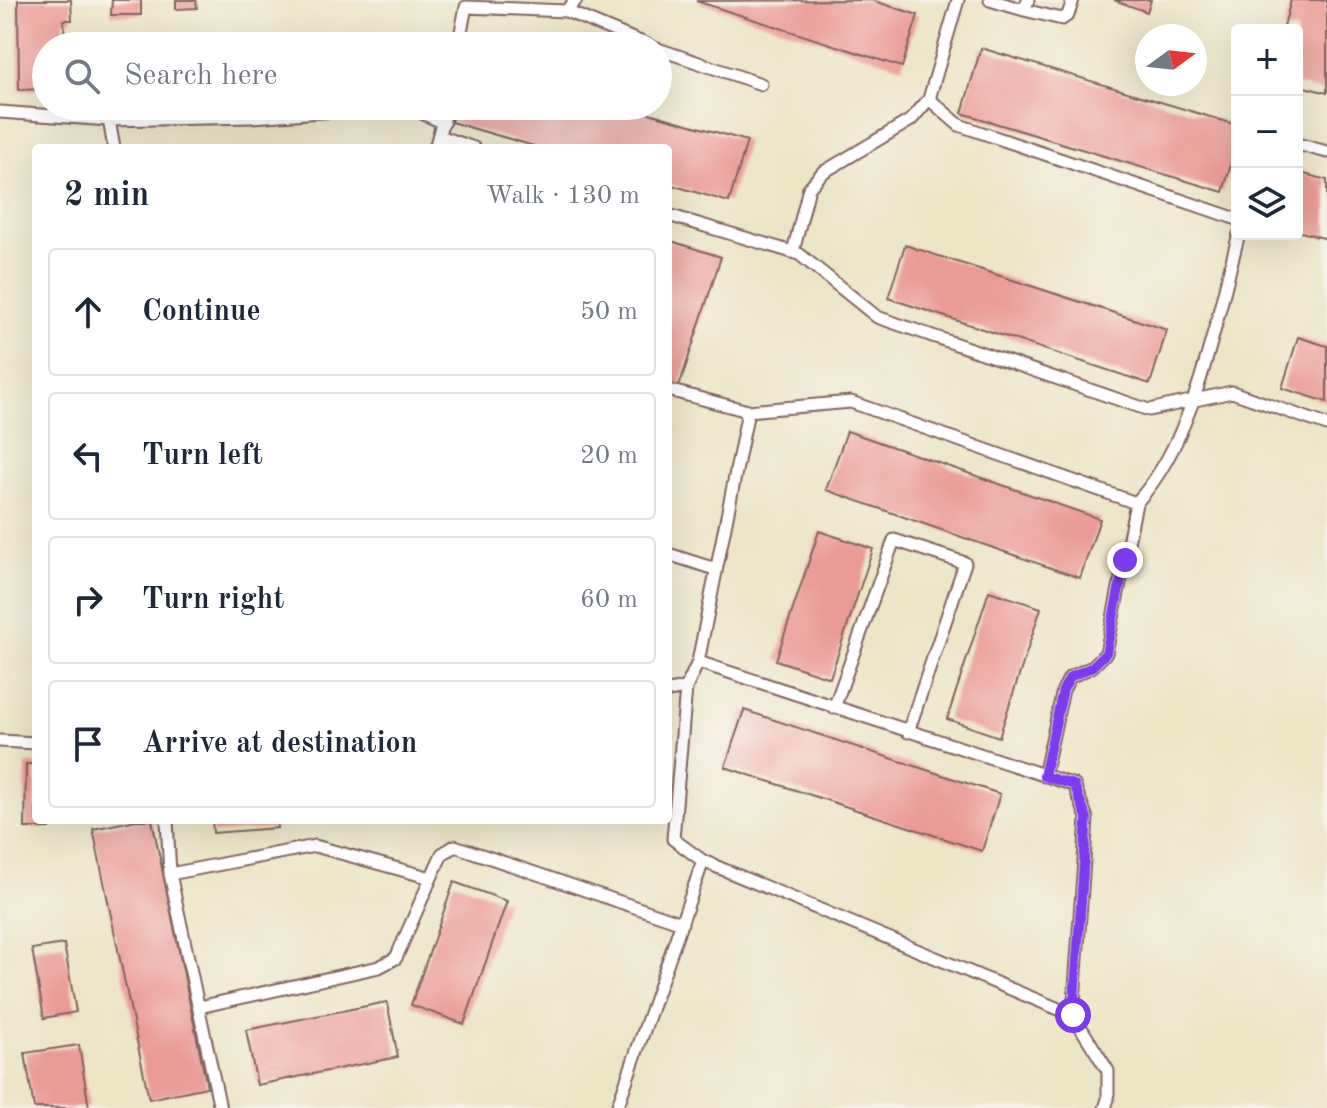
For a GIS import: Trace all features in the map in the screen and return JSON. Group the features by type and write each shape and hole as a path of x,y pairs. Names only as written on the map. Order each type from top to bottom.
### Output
{"lane":[{"path":"566,11 576,0"},
{"path":"793,252 809,188 822,173 911,120 929,99 958,0"},
{"path":"990,0 1026,5 1062,19 1068,15 1073,0"},
{"path":"461,32 466,4 566,11 616,32"},
{"path":"672,54 761,84"},
{"path":"929,99 959,125 1231,217"},
{"path":"0,112 32,114"},
{"path":"109,120 113,144"},
{"path":"437,120 444,123"},
{"path":"436,144 445,120"},
{"path":"439,136 462,144"},
{"path":"1303,146 1327,152"},
{"path":"672,216 799,254 877,317 1149,410 1232,392 1327,425"},
{"path":"1044,776 1063,690 1070,677 1092,667 1106,653 1136,503 1153,485 1195,400 1237,240"},
{"path":"672,391 748,411 851,402 1136,503"},
{"path":"748,411 698,662 686,688 673,839 703,861 1073,1015 1108,1071 1105,1108"},
{"path":"834,708 894,540 965,563 908,732"},
{"path":"672,555 715,569"},
{"path":"698,662 1074,785 1087,818 1073,1015"},
{"path":"672,690 686,688"},
{"path":"0,741 32,743"},
{"path":"167,824 170,874 220,1108"},
{"path":"170,874 315,846 431,878"},
{"path":"199,1007 379,967 396,958 442,854 455,846 682,923"},
{"path":"617,1108 703,861"}],"building":[{"path":"18,0 71,0 72,20 64,20 64,32 32,32 32,90 19,90"},
{"path":"112,0 141,0 141,15 111,15"},
{"path":"176,0 196,0 197,8 176,9"},
{"path":"871,0 918,15 902,67 696,1"},
{"path":"1114,0 1151,0 1147,12"},
{"path":"1291,0 1327,0 1327,93 1303,87 1303,24 1285,24"},
{"path":"981,48 1231,123 1231,165 1223,192 962,113"},
{"path":"672,120 747,141 729,202 672,185 672,144 527,144 451,122"},
{"path":"1303,174 1327,180 1327,239 1303,233"},
{"path":"672,241 721,257 678,390 672,388"},
{"path":"905,245 1167,330 1150,384 888,298"},
{"path":"1298,337 1327,346 1327,402 1282,388"},
{"path":"847,431 1100,519 1080,578 826,490"},
{"path":"819,531 873,549 830,678 776,660"},
{"path":"989,591 1041,608 999,737 947,719"},
{"path":"744,710 1000,794 982,851 725,767"},
{"path":"26,764 32,764 32,824 50,824 50,828 25,828"},
{"path":"117,824 153,824 207,1087 149,1099 93,829"},
{"path":"212,824 277,824 277,828 213,833"},
{"path":"454,882 507,901 464,1024 411,1005"},
{"path":"64,944 76,1012 44,1018 32,949"},
{"path":"387,1002 398,1057 257,1085 246,1030"},
{"path":"79,1045 89,1108 34,1108 25,1053"}],"route":[{"path":"1073,1015 1087,818 1074,785 1044,776 1063,690 1070,677 1092,667 1106,653 1125,560"}]}
